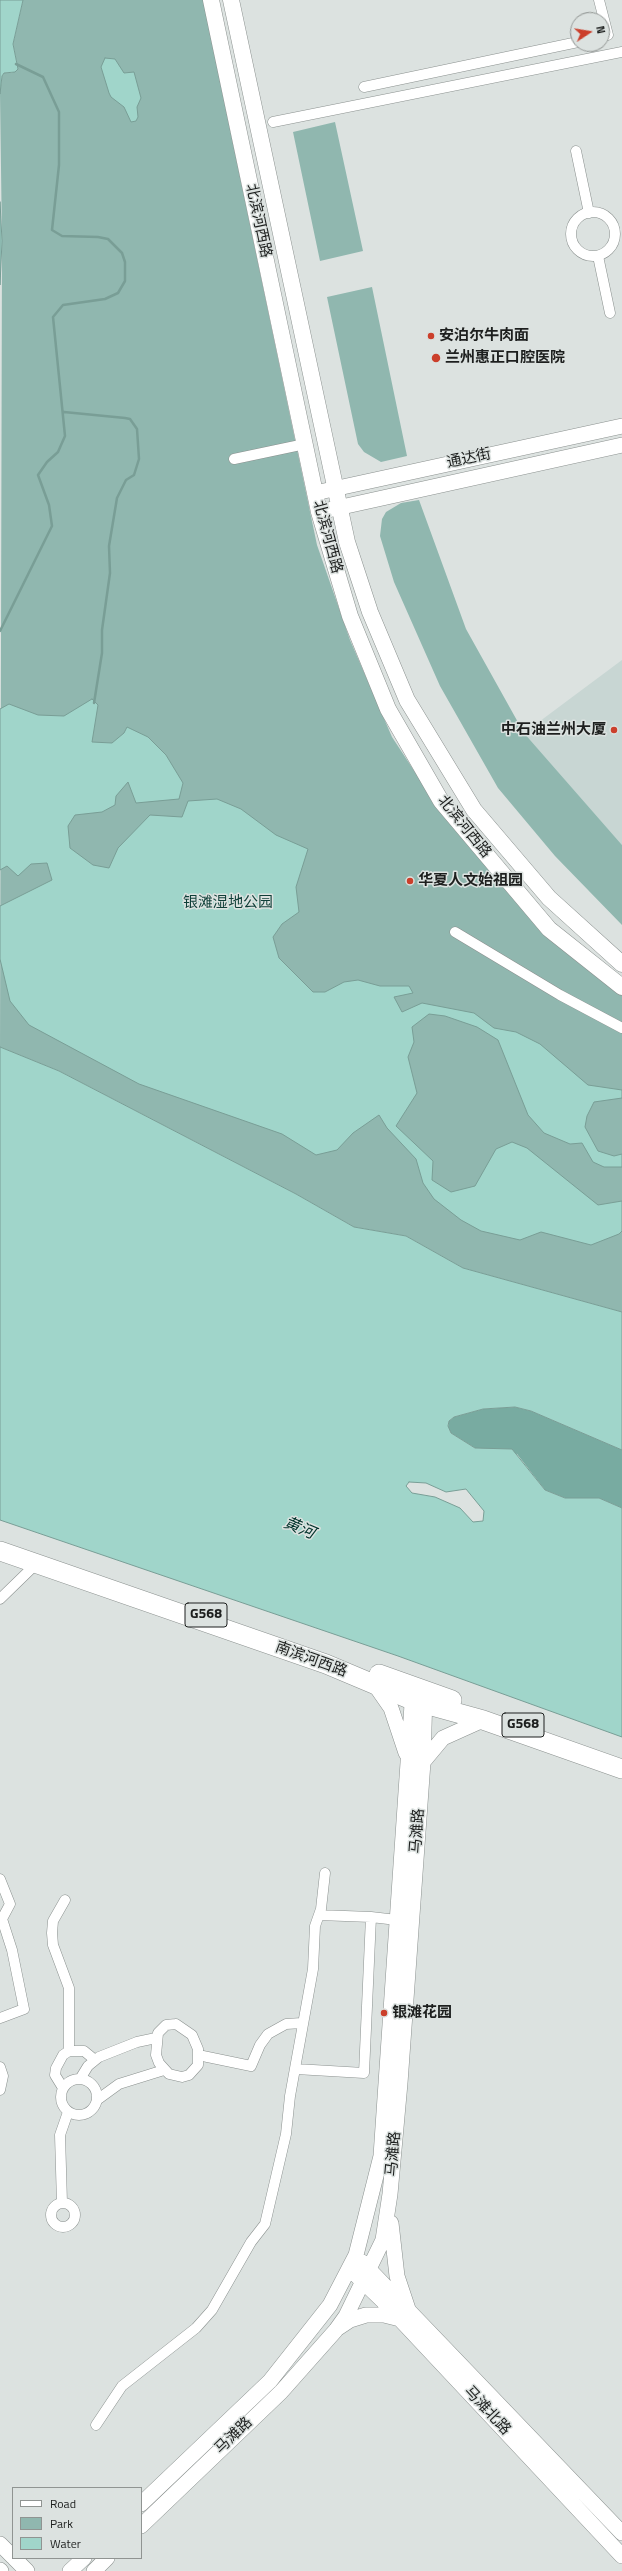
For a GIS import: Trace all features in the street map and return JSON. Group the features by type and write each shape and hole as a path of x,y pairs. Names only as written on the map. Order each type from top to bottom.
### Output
{"highway":[{"name":"南滨河西路","path":"1,1550 36,1564 326,1664 375,1685 419,1695 484,1720 622,1769"},
{"name":"南滨河西路","path":"1,1550 419,1695 622,1761"}],"main road":[{"name":"北滨河西路","path":"211,0 319,512 350,616 388,710 441,801 549,929 622,987"},
{"name":"北滨河西路","path":"231,0 336,488 346,542 370,612 407,700 474,810 549,898 622,964"},
{"name":"通达街","path":"315,493 622,426"},
{"name":"通达街","path":"319,512 339,506 622,445"},
{"path":"375,1685 391,1708 416,1762 443,1738 484,1720"},
{"name":"马滩路","path":"142,2525 281,2392 336,2330 346,2316 383,2240 390,2194 419,1695"},
{"name":"马滩路","path":"142,2503 270,2381 330,2305 353,2262 381,2156 397,1920 416,1762"},
{"path":"336,2330 350,2320 366,2315 405,2316 397,2276 390,2194"},
{"name":"马滩北路","path":"353,2262 622,2533"},
{"name":"马滩北路","path":"405,2316 622,2556"},
{"path":"0,2544 12,2556"},
{"path":"15,2559 27,2571"},
{"path":"70,2571 83,2559"},
{"path":"94,2571 106,2559"}],"street":[{"path":"599,0 602,12"},
{"path":"364,87 570,44"},
{"path":"273,122 622,52"},
{"path":"576,151 589,213"},
{"path":"589,213 606,216 615,230 612,246 598,256 581,252 572,238 575,222 589,213"},
{"path":"598,256 610,313"},
{"path":"234,459 305,444"},
{"path":"455,932 560,995 622,1028"},
{"path":"0,1599 36,1564"},
{"path":"96,2426 122,2386 196,2328 212,2310 251,2242 265,2224 286,2134 290,2096 296,2069 302,2023 313,1970 315,1926 319,1915 325,1872"},
{"path":"0,1879 10,1904 2,1919 12,1950 24,2009 0,2018"},
{"path":"66,1900 53,1921 52,1933 53,1945 69,1988 69,2052"},
{"path":"319,1915 371,1917 397,1920"},
{"path":"296,2069 364,2074 371,1917"},
{"path":"198,2055 251,2066 260,2045 268,2034 286,2024 302,2023"},
{"path":"80,2079 95,2060 112,2050 156,2038 166,2025 182,2026 192,2035 198,2055 198,2065 189,2075 176,2077 164,2070 156,2055 156,2038"},
{"path":"62,2088 58,2082 56,2068 58,2061 69,2052 84,2051 95,2060"},
{"path":"0,2067 4,2076 0,2090"},
{"path":"68,2112 83,2115 92,2110 96,2100 119,2084 164,2070"},
{"path":"62,2203 60,2135 68,2112 60,2098 62,2088 70,2081 80,2079 93,2086 96,2100"}],"shaded area":[{"path":"622,660 622,845 524,733"},
{"path":"515,1407 531,1411 622,1450 622,1508 599,1498 565,1498 545,1490 517,1454 475,1448 451,1433 448,1427 449,1421 454,1417 483,1409"}],"green space":[{"name":"银滩湿地公园","path":"23,0 203,0 317,545 350,640 392,737 445,818 549,929 622,987 622,1312 463,1268 406,1236 354,1227 296,1194 59,1071 0,1047 2,241 0,94 2,76 4,73 12,73 17,64 13,44"},
{"path":"335,122 363,251 320,261 293,132"},
{"path":"372,287 407,456 381,462 364,452 358,444 327,297"},
{"path":"419,500 466,629 524,733 622,845 622,925 555,856 498,788 440,686 394,582 380,536 382,519 386,512 401,503"}],"water":[{"path":"0,0 23,0 13,44 18,69 15,72 4,73 2,76 0,94"},
{"path":"105,58 115,59 124,73 134,72 141,98 137,107 138,117 136,121 131,122 124,107 111,97 109,93 101,67"},
{"path":"0,202 2,241 0,285"},
{"path":"92,699 98,705 92,742 112,743 124,733 127,727 148,737 166,755 183,783 179,799 136,803 128,782 116,796 115,805 102,812 75,815 68,826 70,848 93,865 109,868 118,848 150,815 182,817 188,801 217,799 241,809 276,835 308,849 296,887 299,912 282,924 273,937 279,958 313,992 325,992 344,982 358,980 380,986 409,986 413,993 394,997 402,1012 422,1003 474,1013 494,1028 516,1032 540,1044 588,1085 622,1090 622,1098 594,1102 587,1116 585,1127 598,1151 614,1156 622,1154 622,1167 604,1167 593,1162 582,1143 570,1144 544,1133 528,1115 498,1040 477,1027 445,1016 429,1014 412,1027 414,1042 408,1057 417,1093 396,1126 433,1161 432,1180 451,1192 475,1186 496,1149 512,1142 527,1148 598,1205 622,1201 622,1231 619,1234 591,1245 541,1232 520,1240 481,1231 461,1220 434,1199 423,1183 416,1159 387,1128 379,1115 353,1133 337,1150 316,1155 282,1134 139,1084 29,1025 10,1001 0,959 0,906 52,880 47,863 31,864 18,876 7,866 0,870 0,709 9,704 38,715 64,716"},
{"name":"黄河","path":"0,1047 59,1071 296,1194 354,1227 406,1236 463,1268 622,1312 622,1450 531,1411 515,1407 483,1409 454,1417 449,1421 448,1426 451,1433 475,1448 512,1449 545,1490 565,1498 599,1498 622,1508 622,1737 398,1656 0,1520","holes":["409,1482 426,1483 446,1492 466,1489 484,1511 483,1521 473,1522 460,1508 435,1497 412,1493 406,1486"]}],"waterway":[{"path":"0,631 52,526 49,505 38,475 47,462 58,452 65,436 53,317 63,305 105,299 118,293 125,281 125,262 122,253 108,239 98,237 62,236 52,230 59,165 59,112 43,77 16,64"},
{"path":"64,412 130,419 137,429 139,459 134,475 126,480 117,498 109,546 110,573 102,630 102,653 94,703"}],"place":[{"name":"安泊尔牛肉面","path":"431,336"},
{"name":"兰州惠正口腔医院","path":"436,358"},
{"name":"中石油兰州大厦","path":"614,730"},
{"name":"华夏人文始祖园","path":"410,881"},
{"name":"银滩花园","path":"384,2013"}]}
